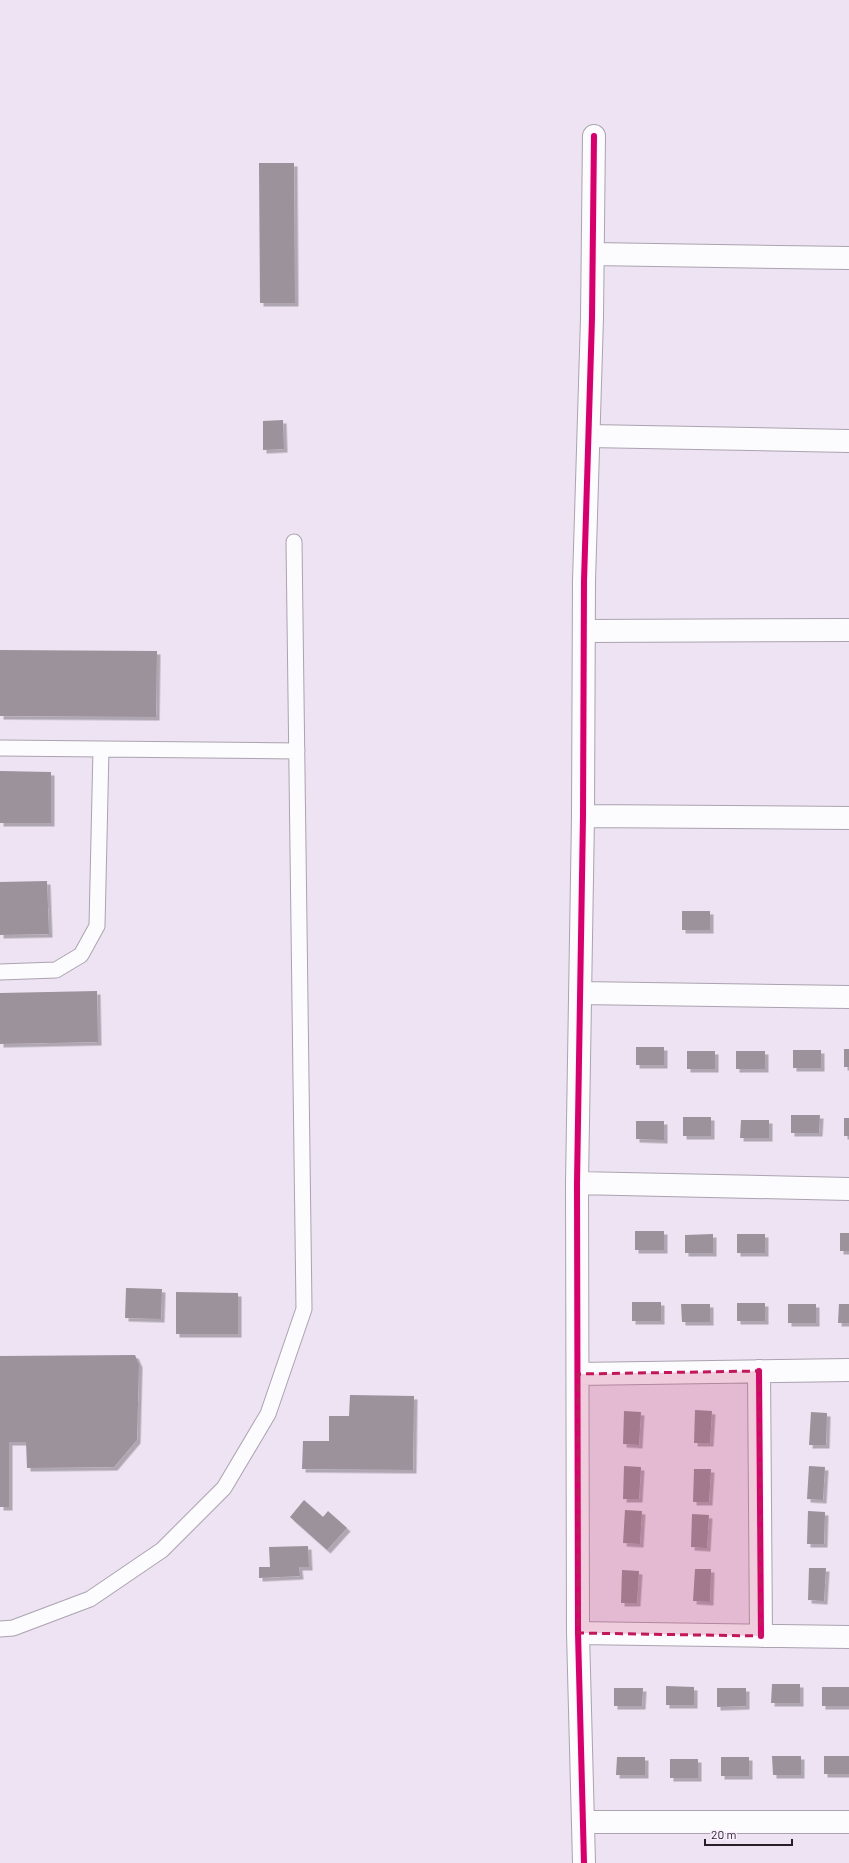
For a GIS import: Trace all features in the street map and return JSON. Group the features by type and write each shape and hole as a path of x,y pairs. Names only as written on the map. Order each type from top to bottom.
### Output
{"street":[{"path":"584,1863 578,1633 577,1182 583,816 584,631 593,254 594,136"},
{"path":"593,254 849,258"},
{"path":"589,436 849,441"},
{"path":"584,631 849,630"},
{"path":"583,816 849,818"},
{"path":"580,993 849,997"},
{"path":"577,1182 849,1189"},
{"path":"578,1374 849,1370"},
{"path":"759,1372 761,1636"},
{"path":"578,1633 849,1637"},
{"path":"583,1822 849,1822"}],"lane":[{"path":"0,1629 12,1628 90,1599 162,1550 224,1488 268,1414 304,1308 294,542"},
{"path":"0,748 297,751"},
{"path":"0,972 56,970 81,955 97,926 101,749"}],"highlighted area":[{"path":"759,1371 761,1636 578,1633 578,1374"}],"building":[{"path":"259,163 294,163 295,303 260,303"},
{"path":"283,420 284,449 263,450 263,421"},
{"path":"0,650 157,651 156,717 0,716"},
{"path":"0,771 51,772 51,823 0,823"},
{"path":"47,881 49,934 0,935 0,882"},
{"path":"682,911 710,911 710,930 682,930"},
{"path":"97,991 98,1042 0,1044 0,993"},
{"path":"636,1047 664,1047 664,1065 636,1065"},
{"path":"844,1049 849,1049 849,1067 844,1067"},
{"path":"793,1050 821,1050 821,1068 793,1068"},
{"path":"687,1051 715,1051 715,1069 687,1069"},
{"path":"736,1051 765,1051 765,1069 736,1069"},
{"path":"791,1115 820,1115 819,1133 791,1133"},
{"path":"683,1117 711,1117 711,1136 683,1136"},
{"path":"844,1118 849,1118 849,1136 844,1136"},
{"path":"741,1120 769,1120 769,1138 740,1138"},
{"path":"636,1121 664,1121 664,1140 636,1139"},
{"path":"635,1231 664,1231 664,1250 635,1250"},
{"path":"840,1233 849,1233 849,1251 840,1251"},
{"path":"713,1234 713,1253 685,1253 685,1235"},
{"path":"737,1234 765,1234 765,1253 737,1253"},
{"path":"126,1288 162,1289 161,1319 125,1318"},
{"path":"176,1292 238,1293 238,1334 176,1334"},
{"path":"632,1302 661,1302 661,1321 632,1321"},
{"path":"737,1303 765,1303 765,1321 737,1321"},
{"path":"681,1304 710,1304 710,1322 682,1322"},
{"path":"788,1304 816,1304 816,1323 788,1323"},
{"path":"839,1304 849,1304 849,1323 838,1323"},
{"path":"135,1355 139,1364 137,1440 114,1467 27,1468 26,1442 9,1442 9,1507 0,1507 0,1356"},
{"path":"350,1395 414,1396 413,1470 302,1469 303,1441 329,1441 329,1416 349,1416"},
{"path":"695,1410 712,1411 710,1443 694,1443"},
{"path":"624,1411 641,1412 639,1445 623,1444"},
{"path":"811,1412 827,1413 826,1445 809,1445"},
{"path":"624,1466 641,1467 639,1499 623,1499"},
{"path":"809,1466 825,1467 823,1500 807,1499"},
{"path":"694,1469 711,1469 709,1502 693,1502"},
{"path":"304,1500 323,1517 328,1511 347,1528 327,1550 290,1517"},
{"path":"625,1510 642,1511 640,1544 623,1543"},
{"path":"808,1511 825,1512 824,1544 807,1544"},
{"path":"692,1514 709,1515 707,1548 691,1547"},
{"path":"308,1546 309,1567 299,1567 300,1576 259,1578 259,1567 270,1567 269,1547"},
{"path":"809,1568 826,1568 824,1601 808,1600"},
{"path":"695,1569 711,1569 710,1602 693,1601"},
{"path":"622,1570 639,1571 637,1603 621,1603"},
{"path":"772,1684 800,1684 800,1703 771,1703"},
{"path":"666,1686 694,1687 694,1705 666,1705"},
{"path":"822,1687 849,1687 849,1706 822,1706"},
{"path":"614,1688 643,1688 642,1706 614,1706"},
{"path":"717,1688 746,1688 746,1706 717,1707"},
{"path":"772,1756 801,1756 801,1775 773,1775"},
{"path":"824,1756 849,1756 849,1774 824,1774"},
{"path":"617,1757 645,1757 645,1775 616,1775"},
{"path":"721,1757 749,1757 749,1776 721,1776"},
{"path":"670,1759 698,1759 698,1778 670,1778"}],"cycle path":[{"path":"584,1863 578,1633 577,1183 583,816 584,581 592,318 594,136"},
{"path":"759,1371 761,1636"}]}
